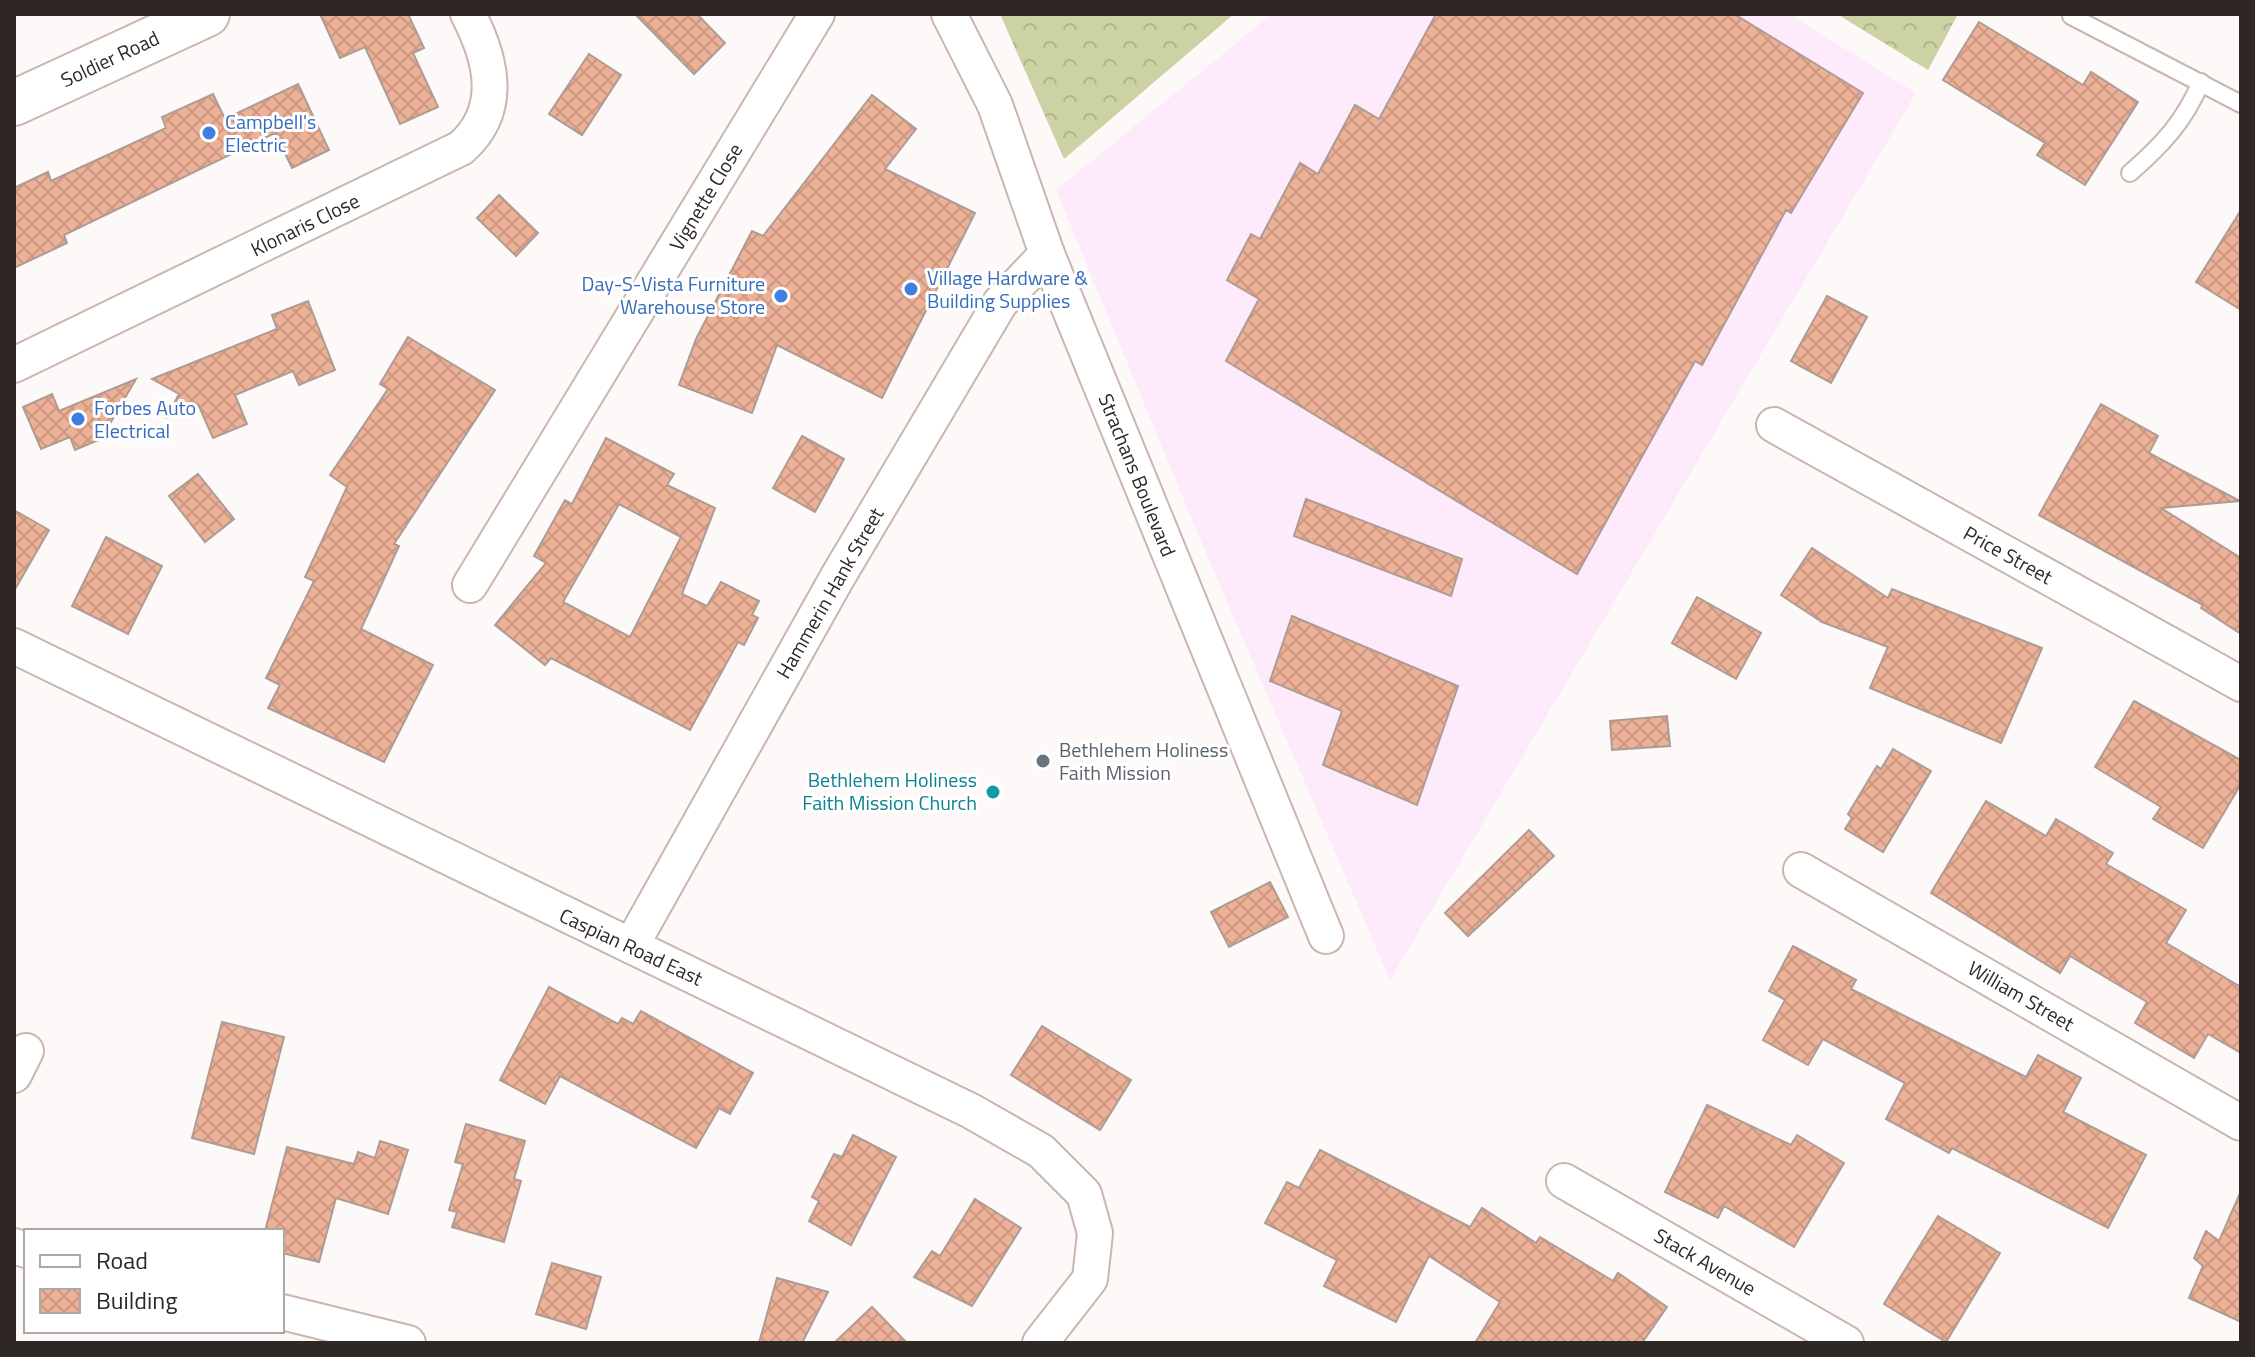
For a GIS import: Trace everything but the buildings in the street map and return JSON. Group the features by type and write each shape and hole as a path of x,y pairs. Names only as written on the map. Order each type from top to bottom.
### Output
{"main road":[{"name":"Soldier Road","path":"14,103 207,14"}],"street":[{"name":"Klonaris Close","path":"14,365 461,148 486,118 491,78 478,34 468,14"},
{"name":"Vignette Close","path":"470,585 817,14"},
{"name":"Strachans Boulevard","path":"949,14 995,105 1047,254 1326,936"},
{"name":"Hammerin Hank Street","path":"631,946 837,578 1000,303 1047,254"},
{"name":"Price Street","path":"1774,425 2241,684"},
{"name":"Caspian Road East","path":"14,646 971,1111 1041,1151 1084,1194 1095,1233 1090,1279 1040,1343"},
{"name":"William Street","path":"1801,870 2241,1123"},
{"name":"Stack Avenue","path":"1564,1181 1846,1343"},
{"path":"284,1312 408,1343"}],"lane":[{"path":"2071,16 2241,104"},
{"path":"2130,173 2187,115 2201,82"}],"shaded area":[{"path":"1272,14 1789,14 1916,93 1390,980 1198,534 1056,190"}],"green space":[{"path":"1000,14 1234,14 1064,159"},
{"path":"1837,14 1958,14 1928,70"}],"place":[{"name":"Campbell's Electric","path":"209,133"},
{"name":"Village Hardware & Building Supplies","path":"911,289"},
{"name":"Day-S-Vista Furniture Warehouse Store","path":"781,296"},
{"name":"Forbes Auto Electrical","path":"78,419"},
{"name":"Bethlehem Holiness Faith Mission","path":"1043,761"},
{"name":"Bethlehem Holiness Faith Mission Church","path":"993,792"}]}
